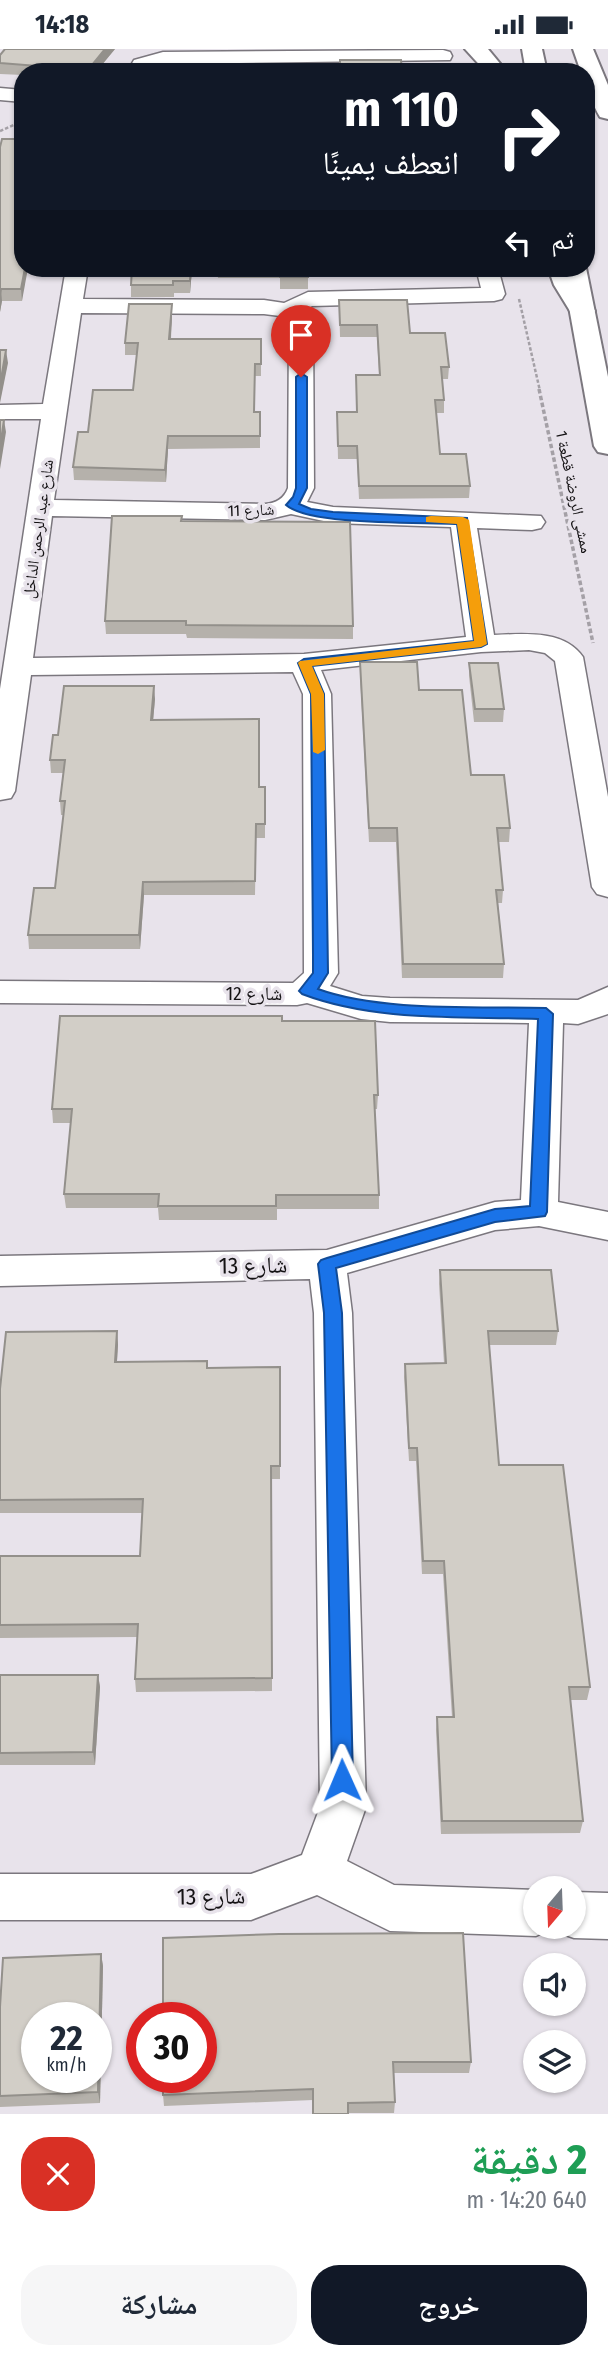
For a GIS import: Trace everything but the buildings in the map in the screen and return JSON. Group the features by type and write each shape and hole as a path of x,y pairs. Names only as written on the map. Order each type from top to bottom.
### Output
{"main road":[{"path":"475,49 490,63"},
{"path":"595,79 608,112"},
{"path":"563,277 582,311"},
{"path":"576,277 608,446"}],"street":[{"path":"145,63 163,58 443,56"},
{"name":"شارع عبد الرحمن الداخل","path":"0,791 76,277"},
{"path":"72,306 264,307 287,310 308,299 495,294 490,277"},
{"name":"شارع 11","path":"41,508 265,512 292,505 299,498 302,488 301,321 287,310"},
{"path":"0,412 54,411"},
{"path":"292,505 309,512 333,515 532,522"},
{"path":"463,520 481,644"},
{"path":"19,667 304,663 481,644 537,642 559,649 569,657 608,887"},
{"name":"شارع 12","path":"0,992 297,993 307,991 316,983 321,973 317,694 304,663"},
{"path":"307,991 333,1000 380,1009 546,1014 578,1012 608,998"},
{"path":"539,1212 546,1014"},
{"name":"شارع 13","path":"0,1271 327,1264 495,1216 539,1212 608,1226"},
{"path":"327,1264 333,1313 343,1807 320,1871 390,1908 523,1913"},
{"name":"شارع 13","path":"0,1897 251,1897 320,1871"},
{"path":"586,1915 608,1916"}],"path":[{"name":"ممشى الروضة قطعة 1","path":"518,293 570,524 593,647"}],"slow traffic":[{"path":"318,750 317,694 304,663 481,644 463,520 431,520"}],"route":[{"path":"301,377 302,488 299,498 292,505 309,512 333,515 382,519 463,520 481,644 304,663 317,694 321,954 321,973 316,983 307,991 361,1007 390,1010 546,1014 539,1212 495,1216 327,1264 333,1313 342,1780"}]}
